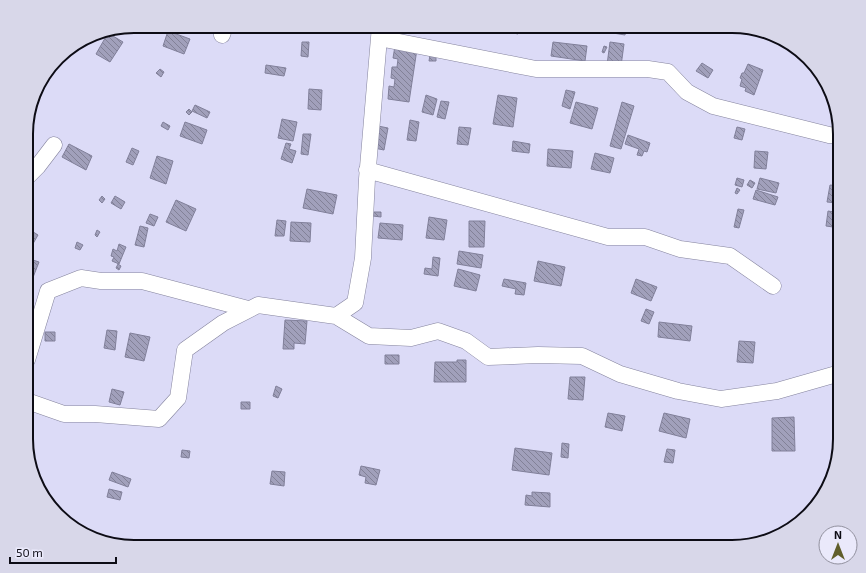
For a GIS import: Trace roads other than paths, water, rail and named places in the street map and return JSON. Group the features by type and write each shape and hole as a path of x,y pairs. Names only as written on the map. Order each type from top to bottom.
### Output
{"street":[{"path":"336,316 355,303 363,258 367,170 379,33"},
{"path":"383,33 536,69 648,69 668,72 688,92 713,106 833,134"},
{"path":"33,171 54,145"},
{"path":"367,170 608,237 645,237 680,250 730,256 773,286"},
{"path":"33,340 48,291 81,278 101,281 142,281 178,292 248,309"},
{"path":"33,403 64,414 95,414 158,419 178,398 185,350 223,323 258,305 336,316 368,336 411,338 438,331 466,341 488,357 538,355 582,356 620,374 678,391 721,399 777,391 833,375"}]}
